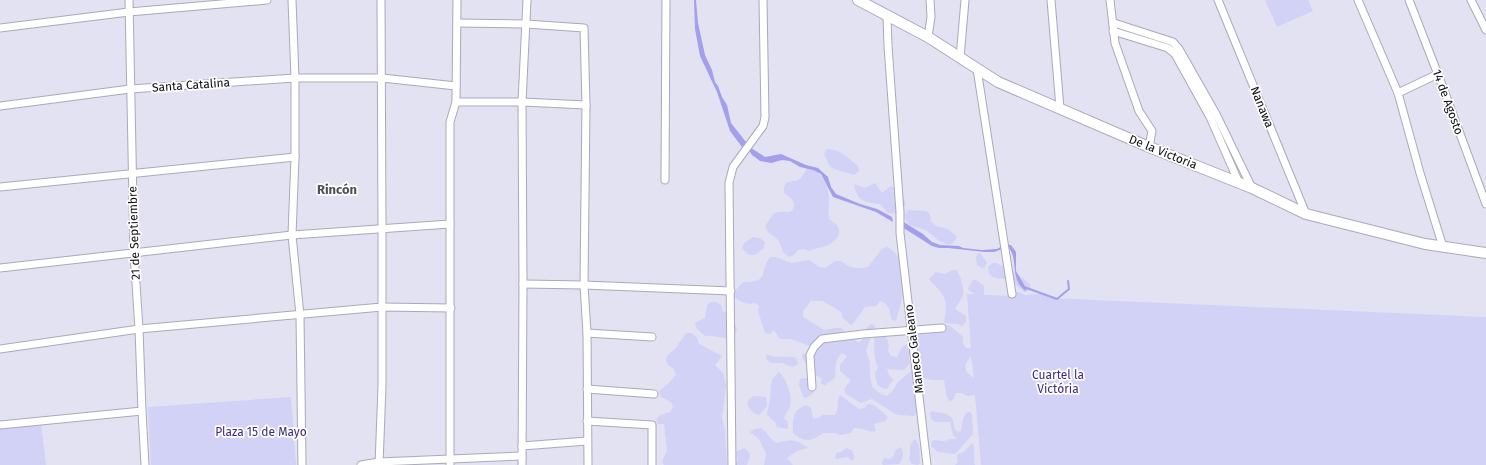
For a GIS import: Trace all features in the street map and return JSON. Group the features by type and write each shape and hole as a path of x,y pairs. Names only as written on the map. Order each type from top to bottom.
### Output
{"main road":[{"name":"De la Victoria","path":"861,1 928,37 998,82 1149,147 1252,188 1306,214 1425,244 1486,253"}],"street":[{"name":"21 de Septiembre","path":"129,0 134,253 145,465"},
{"path":"0,28 129,12 267,0"},
{"path":"292,0 295,78 295,157 292,235 300,315 302,465"},
{"path":"379,464 382,386 381,0"},
{"path":"450,462 450,122 456,102 458,23 457,0"},
{"path":"522,465 522,102 527,0"},
{"path":"665,180 666,0"},
{"path":"732,465 729,183 733,167 763,126 765,117 763,0"},
{"path":"928,37 930,0"},
{"path":"960,58 965,0"},
{"path":"1051,0 1060,108"},
{"path":"1110,0 1114,23 1113,31 1115,43 1140,111 1153,134 1149,147"},
{"name":"Nanawa","path":"1218,0 1306,214"},
{"path":"1358,0 1398,93 1420,173 1443,247"},
{"name":"14 de Agosto","path":"1409,0 1486,204"},
{"path":"1471,0 1484,21 1486,30"},
{"name":"Maneco Galeano","path":"887,16 888,54 900,212 900,233 927,465"},
{"path":"458,23 526,24 584,28 586,105 584,285 587,333 588,465"},
{"path":"1114,23 1179,49 1216,114 1252,188"},
{"path":"1113,31 1170,45 1210,117 1239,183"},
{"path":"977,69 1012,294"},
{"path":"1398,93 1438,74"},
{"name":"Santa Catalina","path":"0,106 130,89 295,78 382,78 456,86"},
{"path":"456,102 522,102 586,105"},
{"path":"0,187 295,157"},
{"path":"0,268 292,235 450,224"},
{"path":"523,284 731,291"},
{"path":"0,349 139,329 382,307 451,308"},
{"path":"812,387 810,354 814,347 822,339 862,334 942,328"},
{"path":"587,333 652,336"},
{"path":"587,389 654,394"},
{"path":"0,425 142,411"},
{"path":"587,421 652,425 652,465"},
{"path":"522,446 587,441"},
{"path":"361,465 450,462 522,456"}],"green space":[{"path":"1265,0 1308,0 1313,11 1277,27"},
{"path":"827,149 832,149 844,154 858,166 859,171 854,175 832,167 824,154"},
{"path":"808,167 817,172 826,184 829,195 829,219 837,226 839,232 837,238 826,246 810,251 804,249 798,250 794,255 789,257 786,255 776,238 768,233 765,227 774,214 792,211 794,202 784,193 785,184 801,178"},
{"path":"875,183 882,193 891,186 901,194 906,204 899,214 888,213 880,204 865,202 857,194 854,184 865,188"},
{"path":"908,210 926,211 930,214 931,221 936,226 948,229 957,237 954,242 949,245 939,241 926,230 909,225 906,221 905,215"},
{"path":"753,237 759,238 765,242 764,248 755,255 749,255 742,248 744,243"},
{"path":"888,247 896,254 904,271 903,291 896,321 891,319 887,306 880,301 876,306 865,307 851,325 843,318 841,312 837,309 822,301 811,301 803,311 803,317 824,330 842,328 846,333 825,335 813,347 791,339 780,339 774,330 770,334 765,333 758,311 759,306 755,303 744,303 734,297 735,291 743,282 752,282 761,278 770,257 775,257 791,263 809,260 819,267 825,268 835,261 841,261 848,266 860,268 868,267 882,249"},
{"path":"980,253 987,263 985,267 982,268 977,265 976,257 977,254"},
{"path":"993,263 1002,266 1006,265 1030,284 1031,290 1025,292 1010,280 996,278 990,275 988,267"},
{"path":"956,270 962,282 962,297 955,309 966,316 966,322 962,326 944,323 946,305 944,297 929,279 936,272 945,274"},
{"name":"Cuartel la Victória","path":"973,280 976,280 984,286 984,295 1014,296 1015,293 1018,292 1026,295 1045,293 1050,298 1486,317 1486,465 981,465 975,395 967,396 962,393 956,393 950,402 947,397 944,380 932,380 921,377 918,364 916,332 949,325 963,337 963,343 966,348 971,348 967,294 974,294 968,288","holes":["971,356 974,377 967,372 965,367"]},
{"path":"710,302 716,302 721,305 723,311 733,318 737,331 733,335 726,338 705,336 696,328 695,323 705,318 707,306"},
{"path":"871,324 874,325 875,328 866,351 870,363 872,387 881,394 887,396 892,392 898,382 911,371 914,373 918,379 915,397 919,401 919,412 914,416 897,415 872,399 861,403 846,394 844,389 851,380 840,371 840,365 847,356 842,353 839,355 837,361 835,378 825,385 820,383 822,381 821,378 812,372 802,356 803,354 806,354 814,349 819,342 840,341 854,338 857,342 860,342 865,335 863,332"},
{"path":"686,333 692,333 697,338 699,344 722,356 715,365 723,373 726,385 722,418 725,431 727,465 664,465 662,461 667,451 664,424 658,424 656,419 660,415 670,412 673,407 671,402 661,397 659,391 676,375 674,369 669,366 666,361 667,356 676,348"},
{"path":"875,334 884,334 887,338 889,346 888,351 891,356 897,357 902,347 907,344 912,347 913,353 909,357 910,363 904,370 887,369 893,380 887,389 879,386 876,379 875,373 878,368 876,364 874,347"},
{"path":"767,354 774,357 796,358 798,364 793,367 782,363 770,363 766,359"},
{"path":"779,372 786,383 791,397 790,406 784,418 788,422 788,429 777,427 775,422 767,415 771,384 773,378"},
{"path":"806,378 812,381 814,392 810,396 804,398 799,385 800,379"},
{"path":"840,395 859,409 864,408 868,404 874,405 888,417 885,421 874,424 876,431 854,428 851,433 840,435 835,433 823,433 811,440 805,440 793,433 794,416 801,407 806,405 811,408 813,419 823,415 835,415"},
{"path":"754,396 766,397 767,406 759,415 752,411 747,404 749,399"},
{"name":"Plaza 15 de Mayo","path":"291,397 296,465 151,465 148,407"},
{"path":"932,411 944,413 950,416 954,423 954,428 958,432 961,431 963,419 967,412 970,412 972,415 973,434 955,454 938,452 931,446 932,441 934,440 943,441 957,439 953,435 950,422 935,422 931,419 930,413"},
{"path":"41,423 46,465 0,465 0,427"},
{"path":"761,428 776,443 797,441 808,448 797,451 787,458 793,465 764,465 766,454 759,439 750,432"},
{"path":"915,439 919,450 920,463 918,465 912,464 909,459 910,445"},
{"path":"972,443 974,448 975,465 955,465 958,462 958,454 964,452"},
{"path":"901,447 903,456 899,464 883,465 882,463 884,458 890,459 896,450"},
{"path":"744,448 750,455 747,465 734,465 738,460 736,452"},
{"path":"846,448 852,450 854,456 853,461 847,457 835,459 836,453 841,452"}],"shaded area":[{"path":"694,0 696,0 698,23 705,55 712,70 715,82 727,105 731,123 746,142 742,147 730,131 717,92 700,56 695,29"},
{"path":"751,148 765,157 781,154 806,165 818,168 828,177 831,187 836,194 877,209 892,217 893,222 876,212 833,197 821,174 813,170 800,167 790,161 782,160 771,163 760,161 752,155 749,150"},
{"path":"902,221 923,234 932,242 940,245 959,246 963,248 982,250 997,249 1004,245 1011,245 1016,252 1016,271 1026,288 1026,291 1018,281 1013,257 1008,247 994,252 939,248 932,246 902,227"}],"waterway":[{"path":"1024,287 1057,299 1069,289 1068,281"}],"district":[{"name":"Rincón","path":"337,189"}]}
